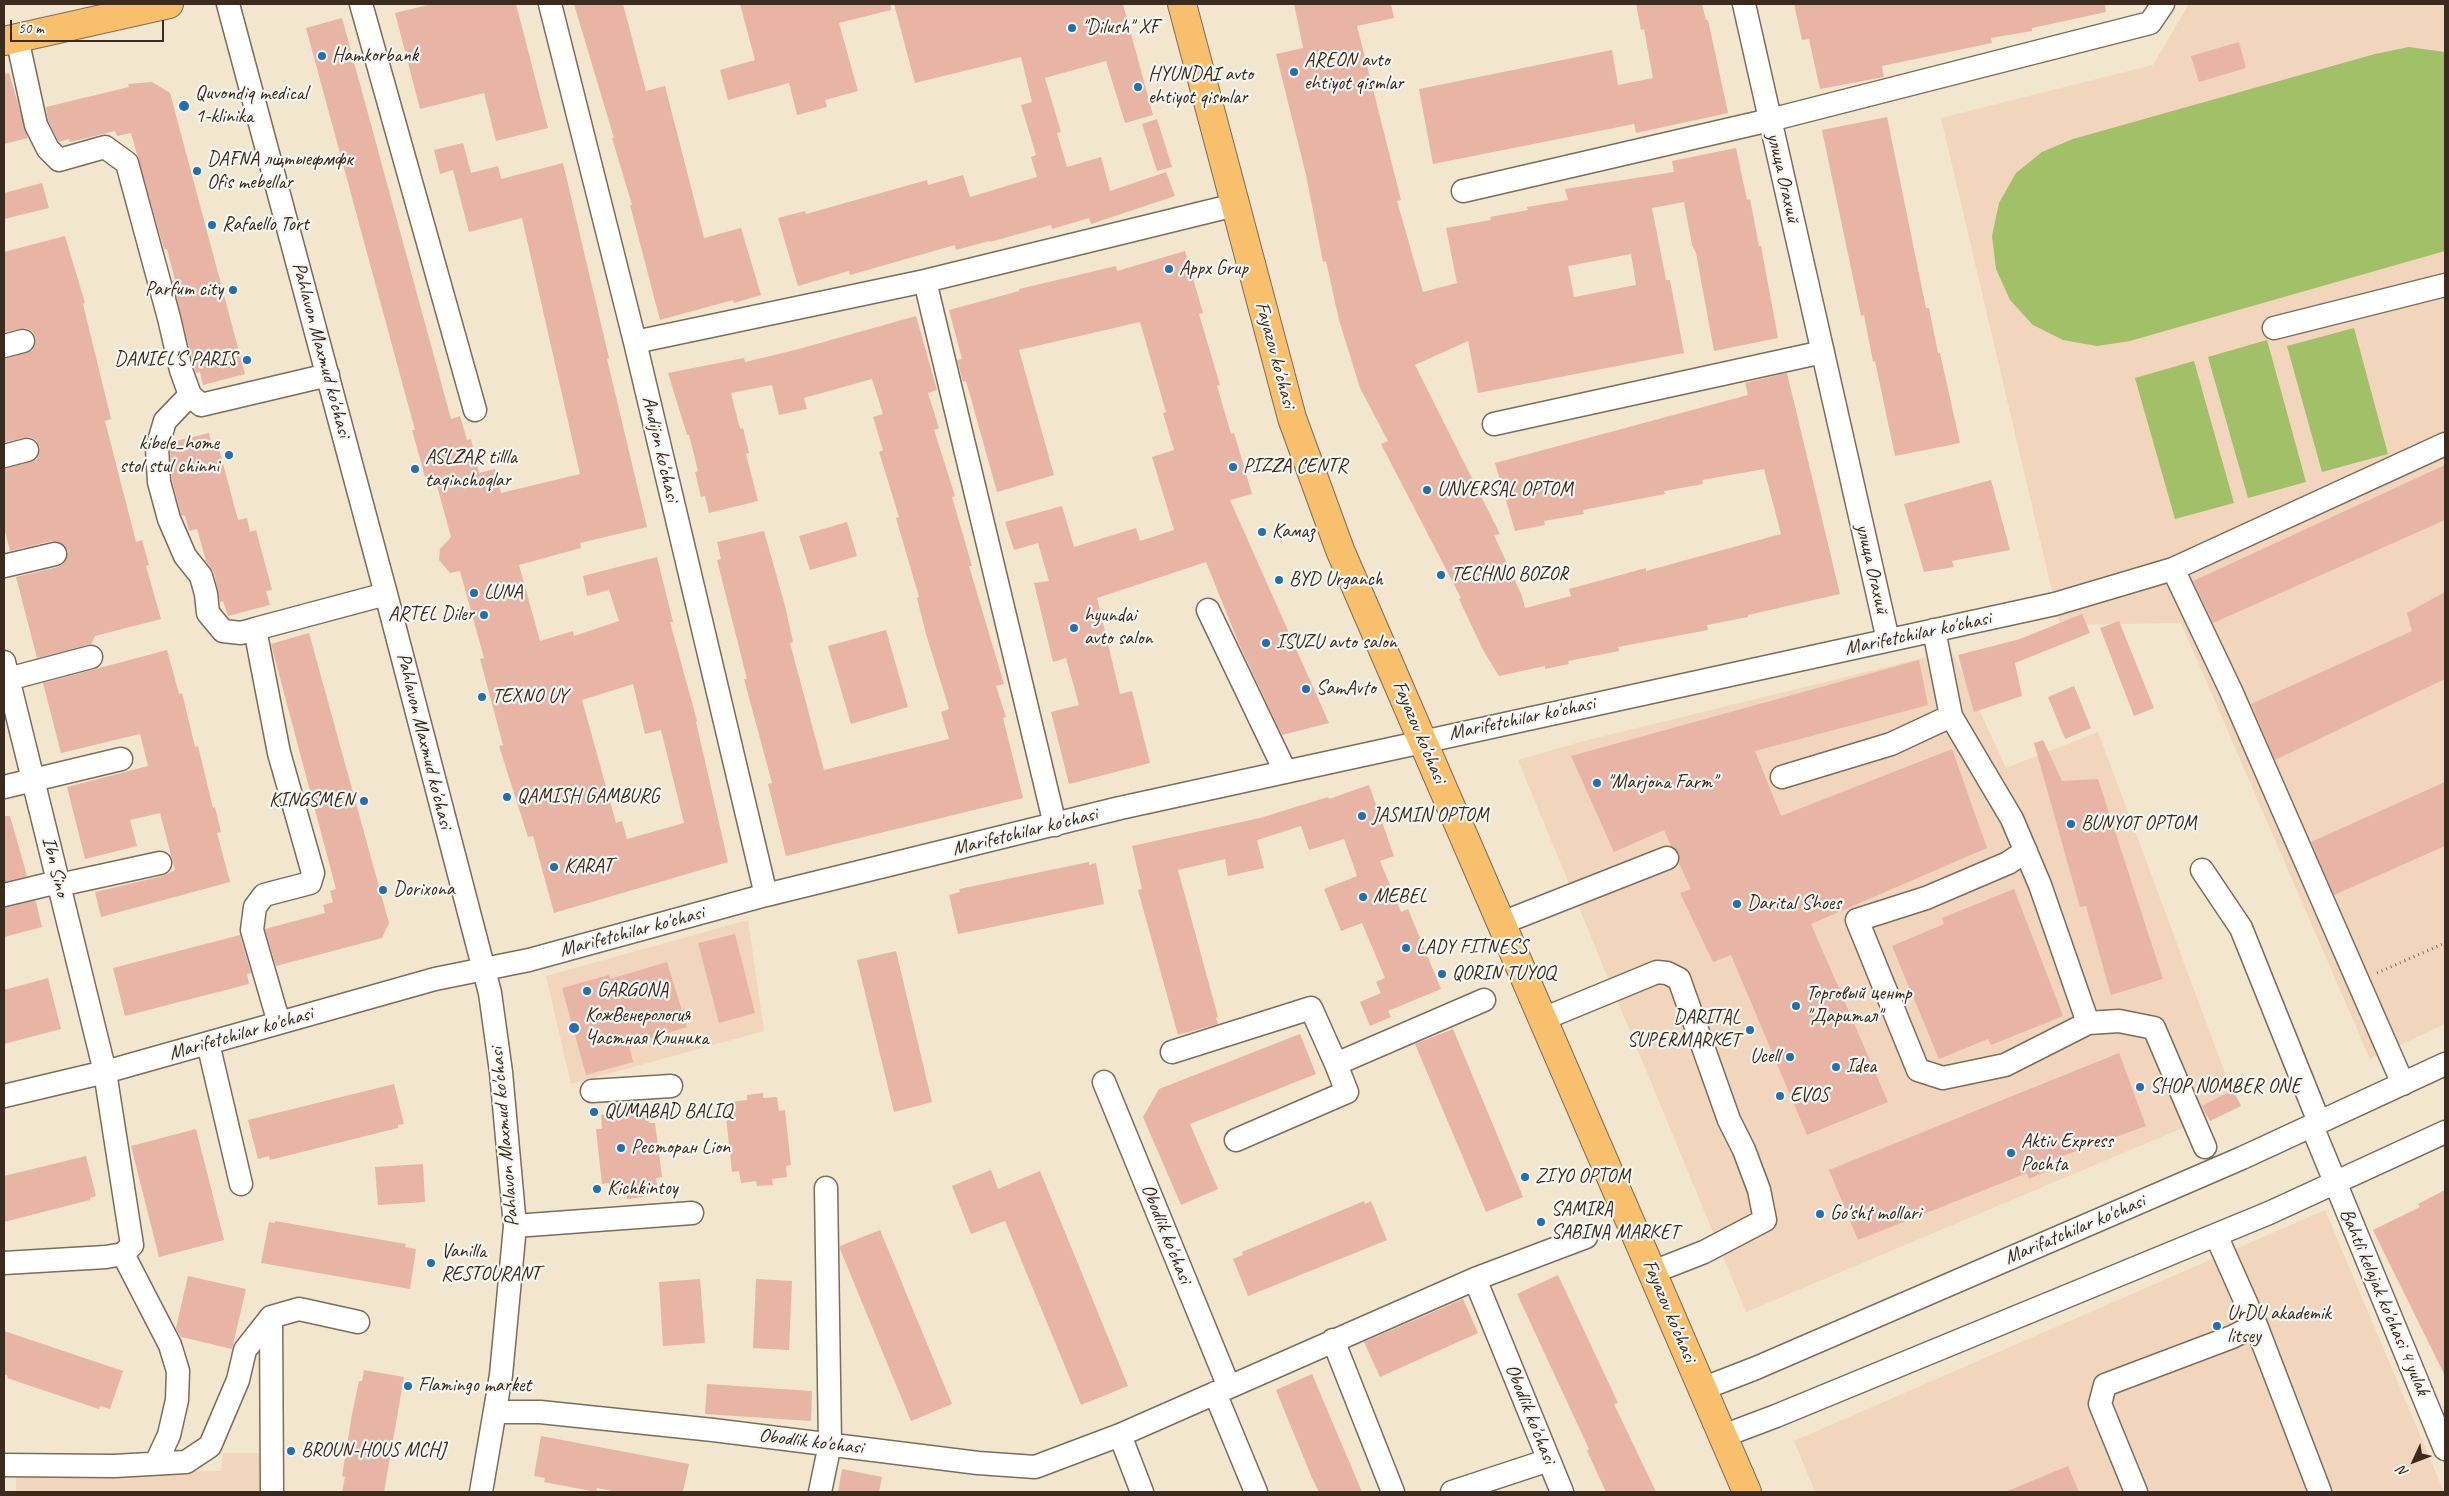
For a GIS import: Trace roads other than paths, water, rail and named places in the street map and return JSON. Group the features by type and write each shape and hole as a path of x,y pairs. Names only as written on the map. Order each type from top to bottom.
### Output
{"main road":[{"path":"10,40 169,4"},
{"name":"Fayazov ko'chasi","path":"1182,4 1292,418 1340,550 1747,1492"}],"street":[{"name":"Pahlavon Maxmud ko'chasi","path":"228,4 328,375 490,993 501,1072 515,1226 509,1304 495,1412 481,1492"},
{"path":"361,4 475,410"},
{"name":"Andijon ko'chasi","path":"550,4 635,342 766,895"},
{"name":"улица Огахий","path":"1744,4 1888,640"},
{"path":"1463,191 1770,120 2150,23 2164,4"},
{"path":"10,40 36,125 48,149 59,160 106,147 127,163 169,318 181,370 190,395 201,405 328,375"},
{"path":"635,342 925,281 1235,205"},
{"path":"925,281 1055,825"},
{"path":"2274,328 2445,285"},
{"path":"1494,424 1823,352"},
{"path":"190,395 165,421 156,448 159,482 169,519 185,556 201,576 206,594 208,613 223,631 242,634 386,594"},
{"name":"Marifetchilar ko'chasi","path":"4,1096 105,1072 435,979 529,960 766,895 1120,808 2055,604 2173,569 2445,444"},
{"path":"4,456 27,450"},
{"path":"4,566 55,554"},
{"path":"2173,569 2231,690 2402,1084"},
{"path":"1208,610 1285,771"},
{"path":"255,629 278,753 313,873 310,883 264,896 255,907 252,930 279,1023"},
{"path":"1934,630 1951,716 2012,819 2040,885 2088,1023"},
{"path":"6,673 91,657"},
{"name":"Ibn Sino","path":"6,673 105,1072 132,1245 123,1254"},
{"path":"1782,777 1891,744 1951,716"},
{"path":"4,787 121,759"},
{"path":"2026,851 2008,862 1926,898 1857,920 1918,1070 1943,1078 2005,1065 2088,1023 2119,1021 2154,1028 2205,1147"},
{"path":"1502,923 1667,858"},
{"path":"4,895 160,862"},
{"name":"Bahtli kelajak ko'chasi 4 yulak","path":"2202,870 2241,928 2315,1124 2334,1183 2439,1413 2445,1450"},
{"path":"1543,1019 1657,972 1667,973 1679,978 1729,1120 1744,1150 1759,1190 1765,1220 1704,1252 1652,1272"},
{"path":"1336,1064 1484,1000"},
{"path":"1172,1052 1311,1008 1347,1092 1236,1140"},
{"path":"208,1043 241,1184"},
{"name":"Marifatchilar ko'chasi","path":"1702,1388 1765,1364 2315,1124 2445,1064"},
{"name":"Obodlik ko'chasi","path":"1104,1082 1222,1390 1256,1492"},
{"path":"592,1090 671,1086"},
{"path":"1723,1436 2216,1235 2445,1132"},
{"path":"820,1492 830,1444 826,1188"},
{"path":"515,1226 692,1213"},
{"path":"2216,1235 2256,1325 2320,1492"},
{"name":"Obodlik ko'chasi","path":"495,1412 540,1412 830,1444 978,1463 1035,1467 1120,1434 1475,1279 1586,1237"},
{"path":"4,1263 123,1254 170,1345 178,1371 177,1400 169,1435 156,1463"},
{"name":"Obodlik ko'chasi","path":"1475,1279 1562,1492"},
{"path":"4,1465 114,1466 186,1462 210,1446 238,1380 245,1350 270,1317 299,1309 358,1322"},
{"path":"270,1317 272,1492"},
{"path":"2136,1492 2100,1404 2105,1385 2232,1337 2256,1325"},
{"path":"1333,1340 1393,1492"},
{"path":"1120,1434 1142,1492"},
{"path":"1452,1492 1549,1460"}],"place":[{"name":"''Dilush'' XF","path":"1072,28"},
{"name":"Hamkorbank","path":"322,56"},
{"name":"AREON avto ehtiyot qismlar","path":"1294,72"},
{"name":"HYUNDAI avto ehtiyot qismlar","path":"1138,87"},
{"name":"Quvondiq medical 1-klinika","path":"184,106"},
{"name":"DAFNA лщтыефмфк Ofis mebellar","path":"197,171"},
{"name":"Rafaello Tort","path":"212,225"},
{"name":"Appx Grup","path":"1169,269"},
{"name":"Parfum city","path":"233,290"},
{"name":"DANIEL'S PARIS","path":"247,360"},
{"name":"kibele_home stol stul chinni","path":"229,455"},
{"name":"PIZZA CENTR","path":"1233,467"},
{"name":"ASLZAR tillla taqinchoqlar","path":"415,469"},
{"name":"UNVERSAL OPTOM","path":"1427,490"},
{"name":"Камаз","path":"1262,532"},
{"name":"TECHNO BOZOR","path":"1441,575"},
{"name":"BYD Urganch","path":"1279,580"},
{"name":"LUNA","path":"474,593"},
{"name":"ARTEL Diler","path":"484,615"},
{"name":"hyundai avto salon","path":"1074,628"},
{"name":"ISUZU avto salon","path":"1266,643"},
{"name":"SamAvto","path":"1306,689"},
{"name":"TEXNO UY","path":"482,697"},
{"name":"\"Marjona Farm\"","path":"1597,783"},
{"name":"QAMISH GAMBURG","path":"507,797"},
{"name":"KINGSMEN","path":"364,801"},
{"name":"JASMIN OPTOM","path":"1362,816"},
{"name":"BUNYOT OPTOM","path":"2071,824"},
{"name":"KARAT","path":"554,867"},
{"name":"Dorixona","path":"383,890"},
{"name":"MEBEL","path":"1363,897"},
{"name":"Darital Shoes","path":"1737,904"},
{"name":"LADY FITNESS","path":"1406,948"},
{"name":"QORIN TUYOQ","path":"1442,974"},
{"name":"GARGONA","path":"587,991"},
{"name":"Торговый центр \"Даритал\"","path":"1796,1006"},
{"name":"КожВенерология Частная Клиника","path":"574,1028"},
{"name":"DARITAL SUPERMARKET","path":"1750,1030"},
{"name":"Ucell","path":"1790,1057"},
{"name":"Idea","path":"1836,1067"},
{"name":"SHOP NOMBER ONE","path":"2140,1087"},
{"name":"EVOS","path":"1780,1096"},
{"name":"QUMABAD BALIQ","path":"594,1112"},
{"name":"Ресторан Lion","path":"621,1148"},
{"name":"Aktiv Express Pochta","path":"2011,1153"},
{"name":"ZIYO OPTOM","path":"1525,1177"},
{"name":"Kichkintoy","path":"597,1189"},
{"name":"Go'sht mollari","path":"1820,1214"},
{"name":"SAMIRA SABINA MARKET","path":"1541,1222"},
{"name":"Vanilla RESTOURANT","path":"431,1263"},
{"name":"UrDU akademik litsey","path":"2217,1326"},
{"name":"Flamingo market","path":"408,1386"},
{"name":"BROUN-HOUS MCHJ","path":"291,1451"}]}
